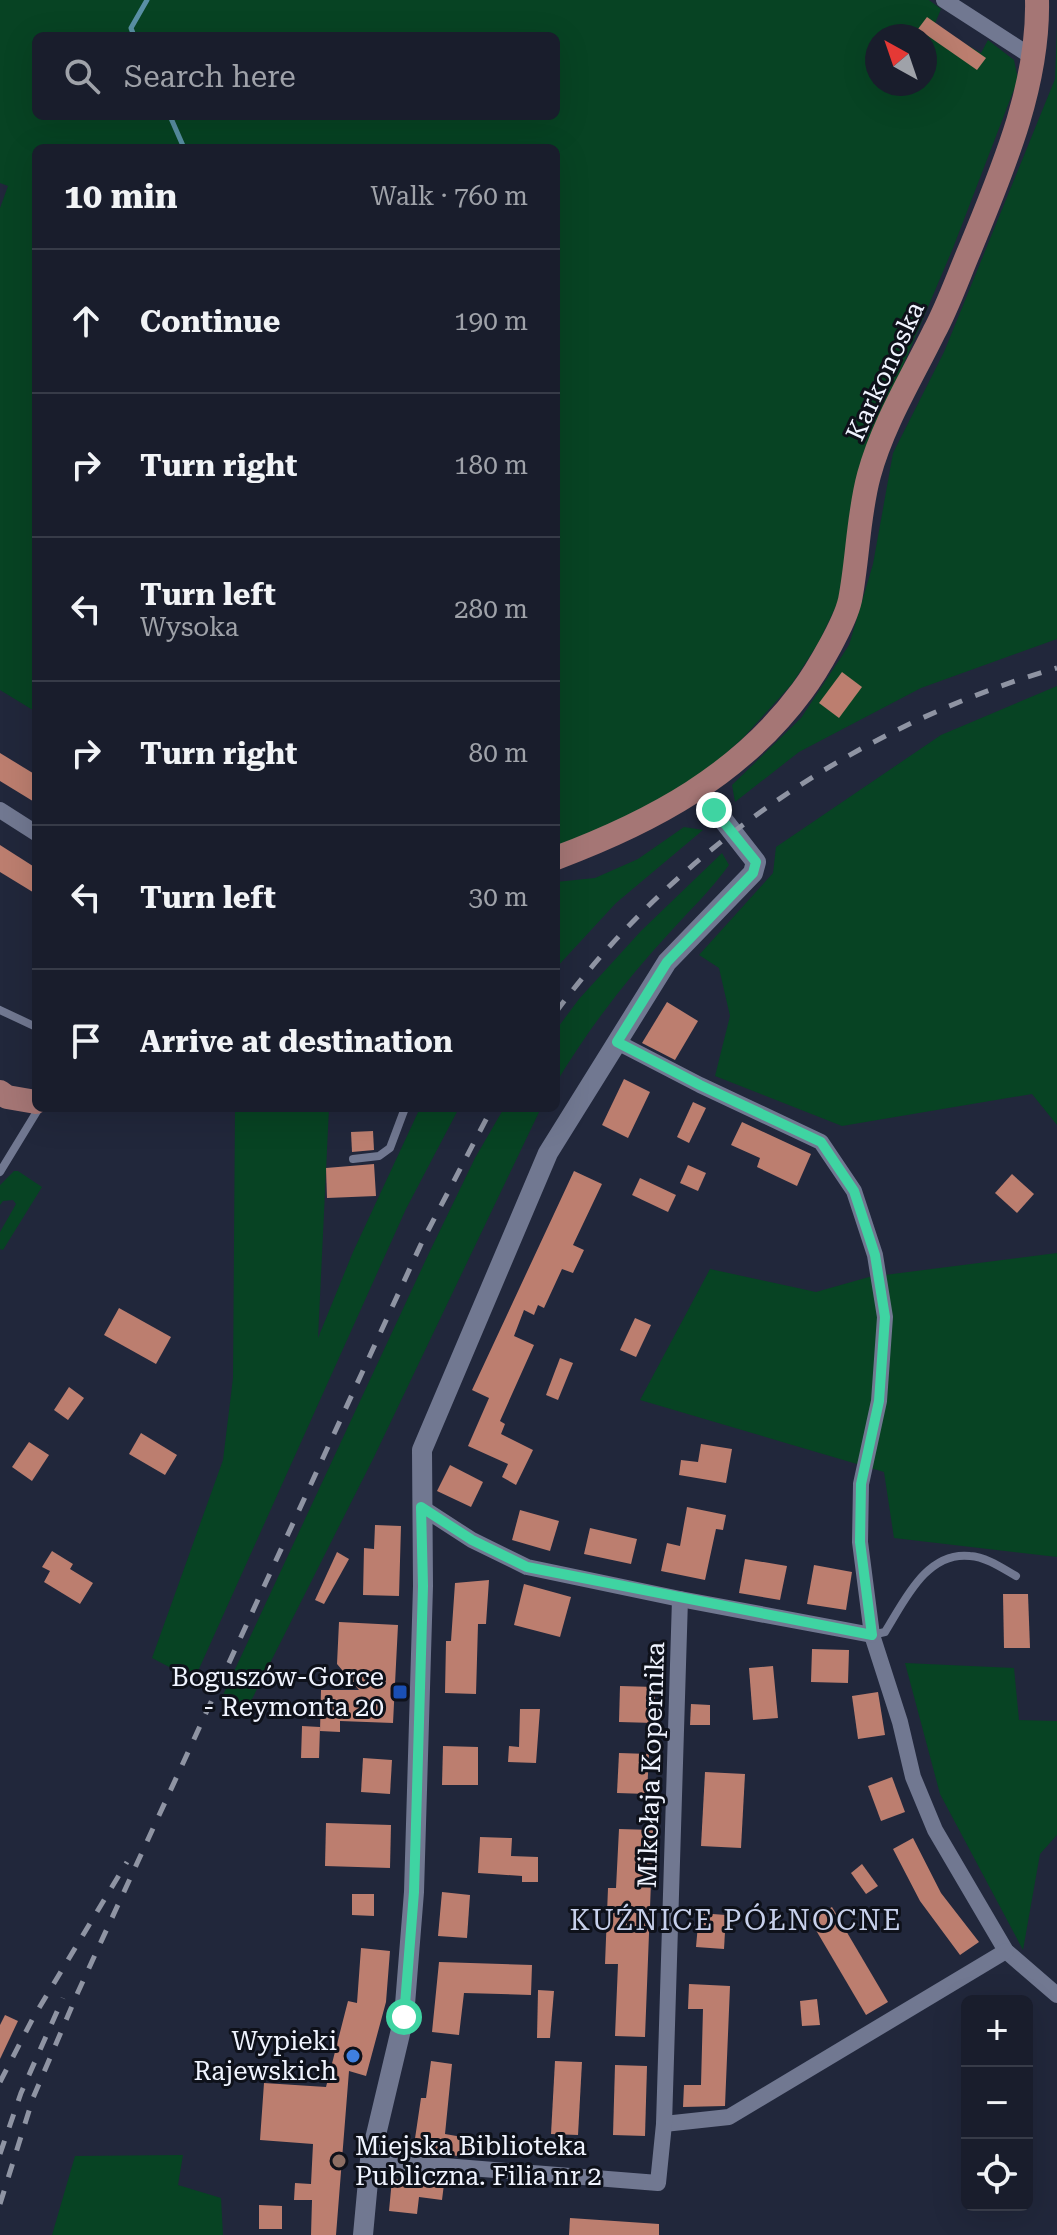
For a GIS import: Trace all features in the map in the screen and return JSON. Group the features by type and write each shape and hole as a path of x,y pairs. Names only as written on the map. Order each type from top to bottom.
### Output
{"main road":[{"name":"Karkonoska","path":"560,856 663,812 706,783 766,732 803,690 828,648 849,604 869,475 891,416 936,329 991,197 1025,97 1034,58 1037,0"},
{"path":"0,1092 7,1097 32,1101"}],"street":[{"path":"944,0 1034,58"},
{"path":"363,2235 370,2160 404,2017 413,1908 423,1577 422,1450 548,1153 667,962 753,873 756,862 714,810 706,783"},
{"path":"0,810 32,830"},
{"path":"617,1042 821,1142 854,1191 875,1255 885,1317 879,1401 861,1484 860,1542 872,1635 900,1722 913,1777 935,1830 1006,1951 1057,1995"},
{"path":"421,1507 472,1540 527,1567 872,1635"},
{"name":"Mikołaja Kopernika","path":"370,2160 658,2183 664,2124 680,1599"},
{"path":"664,2124 729,2117 1006,1951"}],"lane":[{"path":"0,1010 32,1025"},
{"path":"0,1172 37,1112"},
{"path":"353,1159 379,1156 390,1148 404,1112"},
{"path":"872,1635 885,1632 914,1585 933,1567 950,1558 969,1556 1016,1576"}],"green space":[{"path":"0,0 929,0 941,9 935,24 865,24 865,96 937,96 937,28 981,53 988,40 1014,60 1018,79 953,248 886,406 839,600 819,642 792,684 743,738 707,770 661,805 560,848 560,144 32,144 32,710 0,690 0,208 8,186 0,183"},
{"path":"1057,28 1057,639 921,688 799,752 735,802 732,785 801,718 849,645 873,564 893,453 944,352 1055,79"},
{"path":"1057,686 1057,1125 1032,1094 842,1126 715,1076 730,1016 719,968 699,955 773,873 776,847 941,735"},
{"path":"684,827 703,830 616,903 560,964 560,882 595,878 638,859"},
{"path":"722,853 729,865 625,985 560,1077 560,1025 641,931"},
{"path":"235,1112 329,1112 318,1338 353,1252 418,1112 457,1112 406,1209 194,1680 152,1658 223,1460 233,1378"},
{"path":"502,1112 539,1112 374,1457 247,1709 223,1695 475,1158"},
{"path":"14,1171 42,1187 3,1250 0,1249 0,1232 16,1204 13,1200 3,1201 0,1205 0,1185"},
{"path":"1057,1253 1057,1557 894,1538 884,1472 640,1400 710,1269 816,1292 869,1277"},
{"path":"905,1663 1014,1668 1019,1720 1057,1721 1057,1835 1040,1854 1023,1950 940,1794"},
{"path":"183,2155 178,2185 221,2198 223,2235 52,2235 75,2156"}],"building":[{"path":"927,17 986,58 977,70 937,42 937,24 922,24"},
{"path":"842,672 862,687 839,718 819,703"},
{"path":"0,753 32,773 32,801 0,781"},
{"path":"0,845 32,865 32,892 0,872"},
{"path":"667,1002 698,1021 675,1060 642,1043"},
{"path":"624,1079 650,1092 628,1138 602,1125"},
{"path":"693,1102 706,1108 689,1143 677,1137"},
{"path":"742,1122 811,1154 797,1186 757,1167 760,1158 731,1145"},
{"path":"373,1131 374,1150 352,1152 351,1132"},
{"path":"374,1164 376,1196 327,1198 326,1168"},
{"path":"688,1165 706,1173 698,1191 680,1183"},
{"path":"574,1171 602,1184 573,1245 584,1250 573,1273 562,1269 544,1308 538,1305 534,1315 524,1310 514,1336 534,1345 500,1421 505,1424 501,1434 533,1450 516,1485 502,1477 508,1464 468,1446 489,1398 472,1390"},
{"path":"1012,1174 1034,1194 1017,1213 995,1193"},
{"path":"640,1178 676,1195 668,1212 632,1195"},
{"path":"119,1308 171,1337 156,1364 104,1335"},
{"path":"635,1318 651,1325 636,1357 620,1350"},
{"path":"560,1358 573,1363 558,1400 546,1395"},
{"path":"69,1387 84,1398 68,1420 54,1410"},
{"path":"141,1433 177,1455 165,1475 129,1454"},
{"path":"29,1442 49,1455 32,1481 12,1467"},
{"path":"701,1444 732,1449 726,1483 679,1475 681,1460 698,1462"},
{"path":"450,1465 483,1482 471,1507 437,1491"},
{"path":"687,1507 726,1515 723,1530 716,1529 705,1580 661,1571 667,1543 680,1546"},
{"path":"520,1510 559,1521 550,1551 512,1540"},
{"path":"375,1525 401,1526 399,1596 363,1595 364,1548 374,1549"},
{"path":"590,1528 637,1539 631,1564 584,1554"},
{"path":"52,1551 73,1564 70,1569 93,1583 80,1604 44,1582 50,1571 42,1567"},
{"path":"337,1552 349,1559 324,1604 315,1600"},
{"path":"745,1559 787,1566 780,1600 739,1593"},
{"path":"814,1565 852,1572 846,1610 807,1604"},
{"path":"489,1580 486,1624 478,1624 476,1694 445,1693 446,1641 451,1641 455,1583"},
{"path":"524,1584 571,1597 560,1637 514,1625"},
{"path":"1003,1594 1028,1594 1030,1648 1004,1648"},
{"path":"339,1622 398,1625 393,1723 340,1721 340,1732 320,1731 321,1690 359,1690 337,1664"},
{"path":"812,1649 849,1650 848,1683 811,1682"},
{"path":"773,1666 778,1718 753,1720 749,1668"},
{"path":"620,1686 655,1687 654,1723 619,1722"},
{"path":"878,1692 885,1735 858,1739 852,1696"},
{"path":"691,1704 710,1705 710,1725 690,1725"},
{"path":"520,1709 540,1709 536,1763 508,1762 509,1746 519,1747"},
{"path":"302,1726 320,1727 319,1758 301,1758"},
{"path":"443,1746 478,1747 478,1785 442,1785"},
{"path":"619,1753 649,1754 647,1794 617,1793"},
{"path":"363,1758 392,1760 390,1794 361,1792"},
{"path":"705,1772 745,1774 741,1848 701,1846"},
{"path":"892,1777 905,1812 881,1821 868,1786"},
{"path":"326,1823 391,1825 390,1868 325,1866"},
{"path":"619,1829 653,1830 645,2037 615,2036 618,1964 605,1964 608,1888 616,1888"},
{"path":"480,1837 512,1838 511,1856 538,1857 538,1882 522,1882 522,1876 478,1873"},
{"path":"913,1838 941,1893 979,1942 960,1955 920,1901 893,1849"},
{"path":"862,1864 878,1886 866,1894 851,1873"},
{"path":"442,1892 470,1895 467,1938 438,1936"},
{"path":"352,1894 374,1894 374,1916 352,1915"},
{"path":"832,1907 888,2002 866,2015 810,1920"},
{"path":"699,1913 726,1915 724,1949 696,1947"},
{"path":"361,1948 390,1951 386,2002 366,2076 349,2071 336,2235 311,2235 312,2200 294,2200 295,2183 311,2184 313,2144 260,2140 264,2083 326,2087 348,2001 357,2003"},
{"path":"439,1962 532,1965 531,1995 464,1993 459,2035 432,2032"},
{"path":"689,1984 730,1986 725,2106 683,2107 684,2085 701,2085 703,2009 688,2009"},
{"path":"538,1990 554,1991 550,2038 537,2038"},
{"path":"817,1999 820,2025 802,2026 800,2001"},
{"path":"5,2015 18,2021 0,2059 0,2025"},
{"path":"431,2061 452,2064 445,2134 474,2139 471,2157 413,2152 421,2098 426,2098"},
{"path":"555,2061 582,2062 578,2135 551,2134"},
{"path":"615,2065 647,2066 645,2136 613,2135"},
{"path":"392,2179 444,2184 442,2200 419,2197 417,2214 389,2211"},
{"path":"259,2205 282,2206 282,2229 259,2229"},
{"path":"570,2218 659,2224 659,2235 569,2235"}],"waterway":[{"path":"132,32 131,28 147,0"},
{"path":"172,120 182,144"}],"railway":[{"path":"560,1007 604,952 658,897 716,846 778,800 844,758 913,722 984,692 1057,668"},
{"path":"0,2204 33,2098 78,1992 422,1242 490,1112"},
{"path":"0,2082 33,2018 127,1862"},
{"path":"0,2154 21,2093 63,1998"}],"place":[{"name":"Boguszów-Gorce - Reymonta 20","path":"400,1692"},
{"name":"Wypieki Rajewskich","path":"353,2056"},
{"name":"Miejska Biblioteka Publiczna. Filia nr 2","path":"339,2161"}],"district":[{"name":"KUŹNICE PÓŁNOCNE","path":"736,1920"}],"route":[{"path":"404,2017 414,1892 423,1586 421,1507 472,1540 527,1567 872,1635 860,1542 861,1484 879,1401 885,1317 875,1255 854,1191 821,1142 617,1042 667,962 753,873 756,862 714,810"}]}
